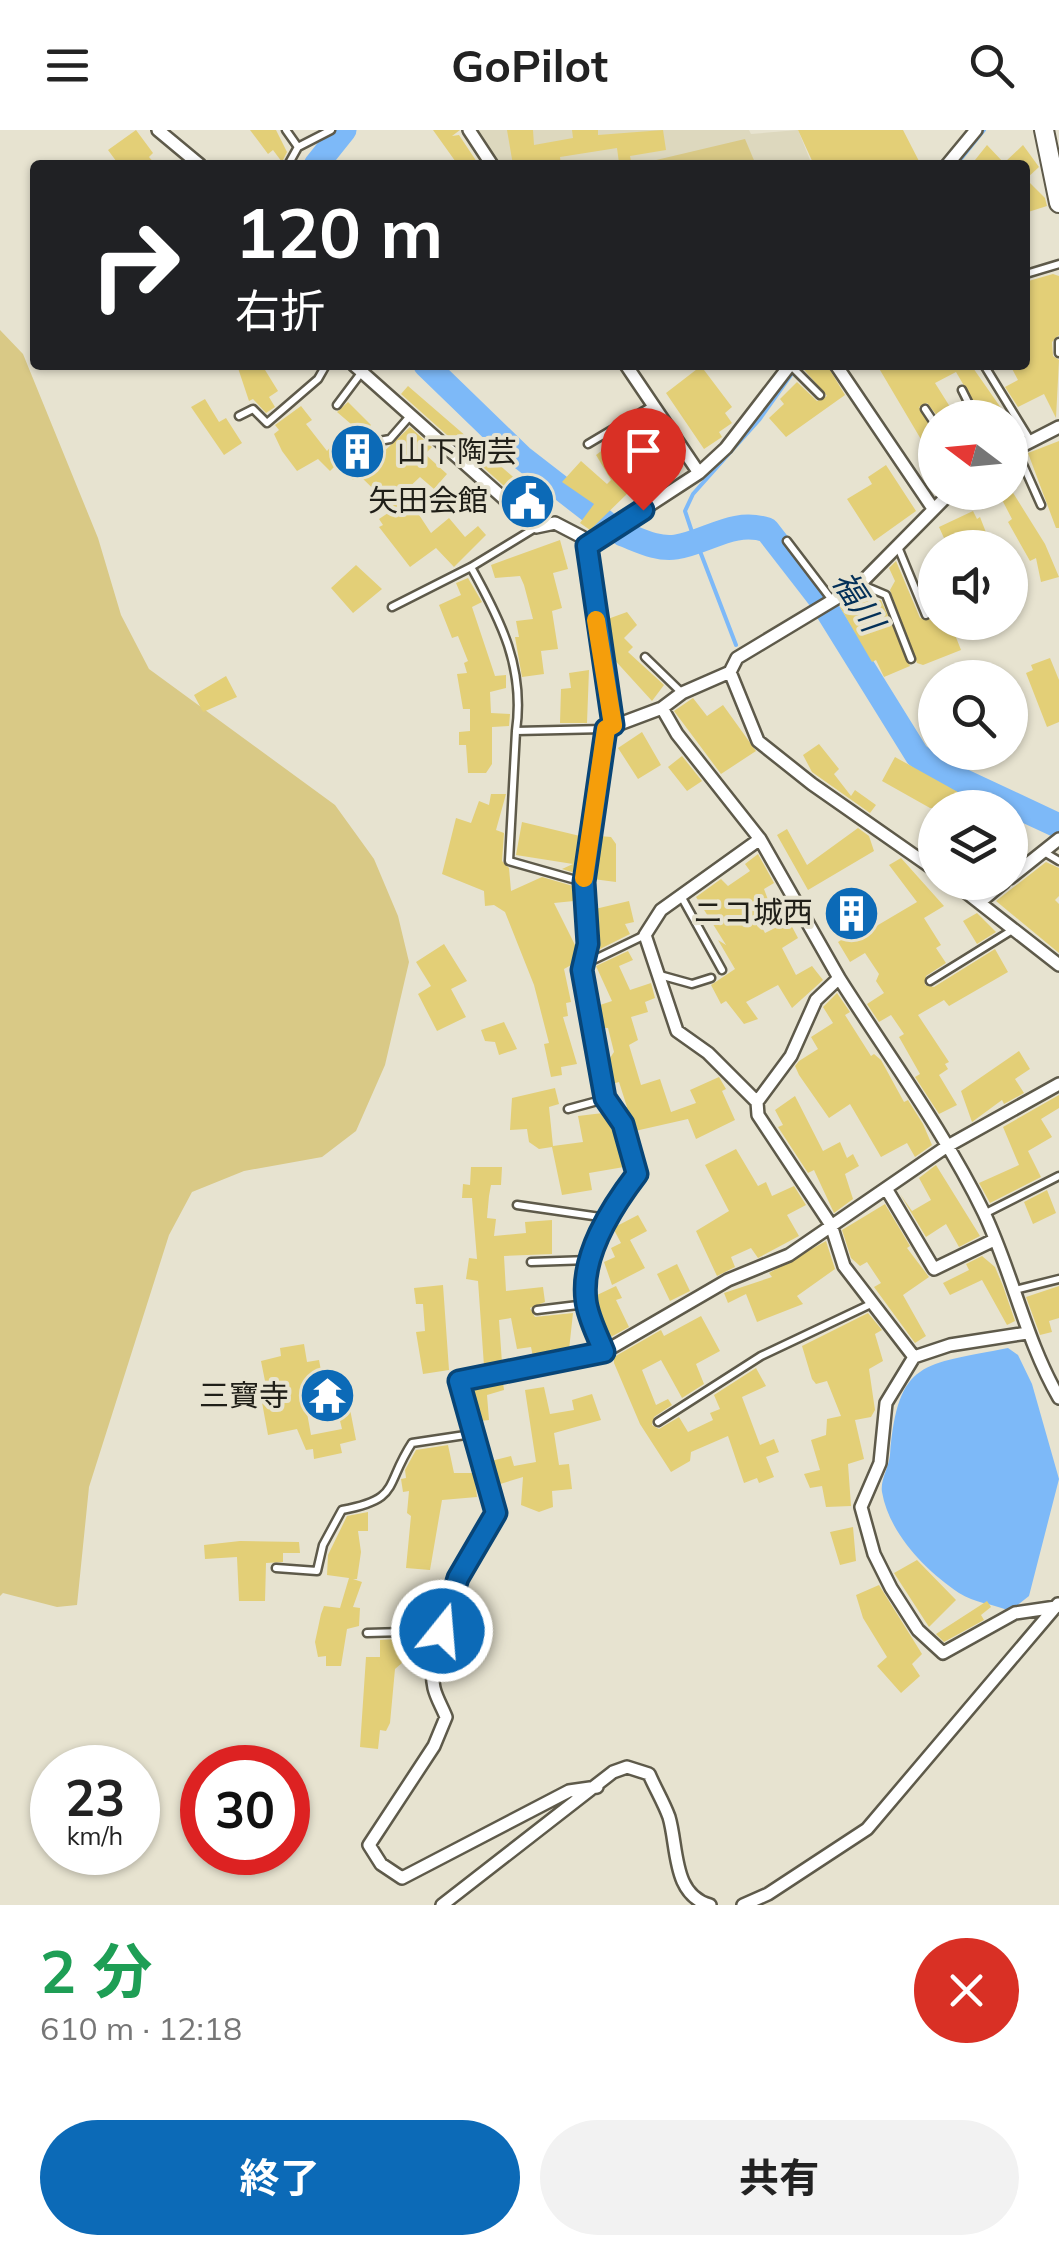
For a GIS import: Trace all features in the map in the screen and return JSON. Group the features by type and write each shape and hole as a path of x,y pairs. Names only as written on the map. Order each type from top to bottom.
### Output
{"main road":[{"path":"1044,130 1059,203"}],"street":[{"path":"158,130 194,160"},
{"path":"469,130 489,160"},
{"path":"951,160 976,130"},
{"path":"359,370 536,527 555,523 582,536 587,546 610,727 584,882 588,944 584,964 605,1098 623,1124 637,1174 608,1218 589,1260 586,1304 604,1352"},
{"path":"629,370 698,473"},
{"path":"587,546 698,473 726,448 791,370"},
{"path":"839,370 918,487"},
{"path":"1030,440 1059,428"},
{"path":"610,727 662,708 682,693 730,672 737,658 860,584 930,510"},
{"path":"730,672 758,741 918,858"},
{"path":"662,708 677,734 760,839 839,978 946,1147 984,1214 1015,1290 1026,1333 1059,1398"},
{"path":"757,1102 708,1054 677,1031 645,935 661,910 760,839"},
{"path":"1028,864 1059,839"},
{"path":"977,900 1059,964"},
{"path":"839,978 816,1000 791,1056 757,1102 758,1115 831,1225 844,1266 914,1357"},
{"path":"598,1787 569,1791 402,1878 381,1864 368,1845 434,1746 446,1716 434,1688 433,1670 442,1631 458,1578 496,1513 459,1381 604,1352 728,1280 789,1255 946,1147 1059,1084"},
{"path":"887,1190 934,1269 994,1240"},
{"path":"1026,1333 950,1345 914,1357 886,1403 880,1463 861,1507 874,1554 891,1588 918,1630 942,1653 1014,1613 1058,1604"},
{"path":"743,1905 768,1894 867,1829 1058,1604"},
{"path":"442,1905 613,1772 627,1767 649,1774 669,1818 681,1880 700,1902 710,1905"}],"lane":[{"path":"286,130 298,147"},
{"path":"291,160 298,147 330,130"},
{"path":"1030,273 1059,264"},
{"path":"1059,342 1059,353"},
{"path":"238,416 253,409 267,422 318,379 323,370"},
{"path":"337,405 357,370"},
{"path":"795,370 820,395"},
{"path":"987,370 1030,440"},
{"path":"962,390 967,400"},
{"path":"588,444 653,405"},
{"path":"379,441 390,439 410,416"},
{"path":"1028,480 1040,504"},
{"path":"392,607 471,567 536,527"},
{"path":"787,541 828,604"},
{"path":"896,542 918,596"},
{"path":"471,567 504,626 515,660 516,732 509,861 584,882"},
{"path":"860,584 886,595 911,660"},
{"path":"645,657 682,693"},
{"path":"516,732 610,727"},
{"path":"1044,852 1059,861"},
{"path":"681,894 722,970"},
{"path":"930,981 1015,929"},
{"path":"584,964 645,935"},
{"path":"655,973 692,984 711,978"},
{"path":"568,1109 605,1098"},
{"path":"984,1214 1059,1176"},
{"path":"517,1206 608,1218"},
{"path":"532,1262 589,1260"},
{"path":"1015,1290 1059,1279"},
{"path":"658,1422 760,1356 874,1302"},
{"path":"537,1310 586,1304"},
{"path":"276,1568 317,1571 323,1544 342,1510 375,1504 393,1486 398,1464 412,1443 472,1434"},
{"path":"366,1633 442,1631"}],"shaded area":[{"path":"474,130 749,130 751,134 798,130 810,160 495,160"},
{"path":"745,139 754,160 656,160"},
{"path":"0,330 23,354 98,538 121,615 149,669 335,805 374,859 398,916 409,962 385,1065 356,1131 322,1157 244,1171 192,1192 169,1235 89,1487 77,1605 57,1607 3,1593 0,1596"}],"water":[{"path":"1008,1348 1018,1355 1032,1384 1059,1479 1029,1596 1010,1611 965,1596 922,1562 892,1522 882,1487 900,1400 908,1383 935,1364"}],"building":[{"path":"136,130 153,153 149,157 152,160 115,160 108,150"},
{"path":"250,130 276,130 287,152 283,160 273,150 268,154"},
{"path":"433,130 460,130 452,136 459,135 476,160 454,160"},
{"path":"507,130 533,130 534,145 573,138 572,130 598,130 598,135 663,130 666,150 630,156 631,160 619,160 617,148 560,157 560,160 512,160"},
{"path":"798,130 903,130 918,160 812,160"},
{"path":"987,145 1001,160 975,160"},
{"path":"1023,145 1039,167 1030,175 1030,160 1007,160"},
{"path":"1030,183 1045,198 1047,206 1030,211"},
{"path":"1053,274 1059,276 1059,335 1052,342 1053,356 1059,360 1056,418 1044,394 1028,402 1013,400 1005,387 1018,380 1013,370 1030,370 1030,281"},
{"path":"239,370 265,370 278,391 269,397 275,407 266,413 253,399 249,401"},
{"path":"696,370 704,370 732,407 725,413 732,423 719,432 722,437 704,449 666,393"},
{"path":"804,370 830,370 845,395 786,437 769,418 784,404 780,399 797,382 817,401 827,396"},
{"path":"880,370 974,370 995,400 972,400 956,372 935,383 946,400 918,400 918,434"},
{"path":"408,386 541,501 532,511 401,394"},
{"path":"205,399 219,422 226,418 242,443 224,455 191,407"},
{"path":"348,402 371,425 358,438 377,458 410,427 432,447 425,454 447,474 434,489 420,477 404,492 431,533 449,518 465,537 478,526 486,535 454,567 436,548 410,567 379,527 383,525 379,519 394,509 359,475 353,480 337,464 330,471 318,459 297,471 282,451 274,434 279,430 275,425 301,406 312,420 306,424 327,451 351,424 337,412"},
{"path":"652,431 665,450 624,477 631,490 590,530 580,523 594,504 562,482 581,461 607,484 611,480 596,455 617,439 628,448"},
{"path":"1059,441 1059,528 1056,528 1028,453"},
{"path":"886,465 916,511 874,541 847,499 872,484 868,477"},
{"path":"1007,510 1024,510 1059,577 1041,582 1036,558 1030,561 1028,557 1028,530 1013,530 1008,522 1012,519"},
{"path":"973,511 985,530 940,530 939,527"},
{"path":"560,540 568,569 553,573 562,608 552,611 558,649 541,651 544,674 522,677 516,621 533,619 524,585 520,576 495,578 491,565"},
{"path":"896,561 918,613 918,640 957,640 961,650 917,663 890,590 895,581 889,568"},
{"path":"356,565 382,589 353,613 331,588"},
{"path":"468,578 482,602 472,607 495,676 506,675 506,688 490,692 491,713 510,714 509,726 492,727 492,764 486,773 468,773 466,745 459,745 459,732 470,731 470,709 463,709 457,674 467,673 464,663 468,661 458,636 452,638 439,605 461,595 456,583"},
{"path":"861,594 865,600 881,600 910,666 884,677 876,660 872,662 840,607"},
{"path":"627,612 637,625 624,638 633,647 628,652 664,685 652,701 611,656 605,620"},
{"path":"1050,658 1059,680 1059,722 1047,727 1028,678 1028,672 1033,670 1031,665"},
{"path":"589,670 587,723 560,723 561,689 571,688 569,673"},
{"path":"226,676 237,697 203,712 194,695"},
{"path":"693,698 707,716 723,705 756,751 721,774 674,711"},
{"path":"642,732 661,765 638,779 618,748"},
{"path":"819,744 839,769 834,774 851,796 855,790 876,805 870,813 812,772 803,755"},
{"path":"682,756 702,781 687,791 668,767"},
{"path":"895,757 954,790 918,790 918,801 882,781"},
{"path":"491,794 506,794 496,830 504,833 502,861 509,868 511,891 542,877 573,886 574,901 554,903 577,949 573,964 564,969 571,1002 566,1003 568,1016 563,1017 577,1064 561,1067 562,1075 551,1077 544,1044 549,1043 534,985 505,912 494,905 485,906 484,891 442,874 456,818 471,823 479,801 489,805"},
{"path":"522,822 580,836 575,873 562,869 573,864 516,855"},
{"path":"858,828 869,836 874,851 808,890 777,835 787,829 807,865"},
{"path":"599,836 611,837 616,844 616,882 593,879"},
{"path":"758,854 774,883 764,889 770,905 755,914 765,933 789,921 798,938 782,948 796,975 812,966 823,980 792,1008 778,985 746,1002 758,1019 744,1024 726,1001 721,1004 711,985 735,969 718,940 726,945 696,897 721,879 728,886 750,871 745,864"},
{"path":"901,858 918,877 918,900 939,900 944,906 924,918 941,945 936,948 946,963 926,976 925,985 934,987 995,949 1008,972 949,1006 944,1000 918,1015 949,1062 945,1064 948,1069 939,1075 957,1105 939,1114 915,1077 920,1074 899,1037 904,1034 891,1015 879,1022 867,1004 884,993 876,981 879,974 865,953 850,962 838,942 852,933 832,901 849,890 873,928 917,902 889,865"},
{"path":"1046,862 1059,868 1059,896 1055,900 1059,904 1059,953 996,901 1028,900 1028,876"},
{"path":"629,901 634,922 625,924 630,934 596,951 595,909"},
{"path":"977,913 996,932 977,944 963,921"},
{"path":"444,944 467,981 451,989 466,1017 437,1031 418,994 431,986 416,962"},
{"path":"628,951 633,960 619,966 630,990 651,983 655,998 645,1002 648,1012 631,1017 638,1040 629,1045 641,1085 660,1079 671,1112 696,1103 690,1090 719,1077 735,1120 696,1139 688,1119 635,1131 623,1108 627,1107 619,1082 612,1084 608,1061 614,1052 608,1028 601,1028 597,1006 612,1001 596,966"},
{"path":"837,993 850,1012 845,1015 871,1056 881,1060 904,1102 908,1100 923,1124 932,1145 915,1157 907,1143 881,1157 850,1104 829,1118 799,1075 795,1066 818,1049 811,1037 833,1023 823,1007"},
{"path":"504,1022 517,1049 499,1055 495,1042 485,1041 481,1030"},
{"path":"1019,1051 1030,1069 1015,1079 1024,1093 1004,1104 1002,1100 972,1122 961,1091"},
{"path":"555,1088 559,1104 549,1107 553,1146 583,1142 578,1116 603,1113 614,1128 624,1167 589,1173 592,1190 562,1195 552,1147 539,1149 529,1142 527,1129 510,1130 512,1098"},
{"path":"1059,1095 1059,1108 1041,1119 1052,1137 1028,1151 1041,1177 990,1203 979,1183 1019,1165 1003,1127"},
{"path":"795,1096 823,1151 840,1142 847,1158 853,1154 859,1166 845,1174 853,1199 834,1213 814,1170 808,1173 778,1127 783,1125 775,1110"},
{"path":"736,1149 758,1186 766,1182 772,1196 794,1186 806,1205 787,1215 799,1236 758,1258 751,1248 731,1257 735,1267 717,1276 696,1231 729,1211 705,1165"},
{"path":"936,1165 980,1236 959,1247 946,1224 926,1237 900,1194 912,1211 931,1200 919,1178"},
{"path":"471,1167 502,1167 501,1185 491,1185 489,1196 487,1218 496,1219 494,1236 526,1233 525,1222 552,1220 552,1254 504,1256 506,1291 543,1287 545,1302 530,1308 535,1317 573,1313 569,1350 533,1357 531,1347 517,1349 511,1318 499,1320 502,1363 484,1366 478,1281 466,1279 469,1258 477,1259 472,1198 462,1198 463,1184 470,1185"},
{"path":"1047,1190 1056,1213 1033,1224 1024,1202"},
{"path":"885,1204 910,1246 907,1248 929,1277 903,1295 926,1336 915,1343 874,1287 881,1283 867,1262 860,1266 851,1258 842,1230"},
{"path":"638,1215 647,1231 630,1240 645,1268 612,1285 604,1262 615,1257 611,1248 621,1243 613,1228"},
{"path":"826,1241 835,1269 797,1296 803,1304 757,1322 746,1294 728,1303 724,1293 772,1277 769,1273"},
{"path":"982,1256 995,1267 1003,1286 1015,1321 1007,1325 982,1280 950,1295 943,1283 969,1270 966,1264"},
{"path":"677,1264 690,1291 670,1301 657,1274"},
{"path":"443,1285 449,1370 423,1374 416,1332 425,1331 423,1304 416,1304 414,1288"},
{"path":"616,1286 622,1298 616,1300 629,1327 609,1338 595,1296"},
{"path":"1059,1286 1059,1318 1049,1321 1052,1332 1040,1335 1026,1297"},
{"path":"868,1313 882,1330 875,1334 883,1361 869,1369 875,1410 871,1417 855,1420 864,1459 848,1464 851,1506 826,1507 822,1486 810,1488 804,1474 820,1470 811,1440 826,1435 827,1419 841,1416 827,1381 816,1384 812,1379 802,1346"},
{"path":"701,1316 720,1351 696,1364 704,1384 682,1398 661,1360 642,1370 656,1405 668,1399 672,1405 654,1417 652,1425 659,1429 679,1417 688,1432 713,1420 710,1413 720,1409 714,1395 756,1368 766,1386 742,1397 760,1445 774,1439 779,1452 766,1457 774,1477 759,1483 757,1478 744,1483 728,1436 691,1452 690,1461 671,1472 640,1424 614,1363 614,1357 661,1330 664,1336"},
{"path":"304,1344 307,1362 319,1360 323,1381 302,1385 311,1435 342,1429 334,1396 347,1394 356,1440 340,1444 342,1453 314,1459 313,1449 306,1450 297,1429 268,1435 261,1397 268,1396 261,1361 281,1356 280,1348"},
{"path":"503,1382 504,1390 487,1395 489,1420 480,1421 471,1388"},
{"path":"544,1387 550,1414 574,1410 572,1400 592,1394 601,1420 554,1433 559,1465 569,1464 572,1489 552,1491 553,1507 539,1512 521,1505 523,1477 497,1485 491,1461 511,1456 514,1466 536,1462 525,1390"},
{"path":"448,1445 454,1473 474,1473 477,1497 442,1500 430,1570 406,1568 411,1516 407,1513 409,1491 403,1492 401,1479 406,1478 405,1470 416,1450"},
{"path":"368,1512 368,1531 358,1531 361,1552 357,1579 353,1579 362,1582 353,1607 360,1608 359,1626 347,1629 341,1666 326,1666 326,1656 318,1657 315,1642 321,1614 324,1606 340,1608 349,1578 327,1575 328,1555 347,1516"},
{"path":"853,1527 856,1561 840,1565 830,1532"},
{"path":"299,1542 300,1553 283,1553 283,1562 266,1563 265,1601 239,1601 237,1557 205,1559 204,1545"},
{"path":"917,1560 956,1600 929,1627 894,1573"},
{"path":"879,1585 922,1654 912,1664 920,1676 901,1693 877,1666 887,1657 863,1618 856,1595"},
{"path":"987,1601 991,1607 981,1615 984,1620 944,1642 936,1634"},
{"path":"402,1639 402,1663 395,1669 390,1723 386,1731 380,1730 378,1749 360,1747 366,1657 380,1657 380,1640"}],"waterway":[{"name":"福川","path":"320,160 344,130"},
{"path":"960,160 984,130"},
{"name":"福川","path":"431,370 521,457 606,523"},
{"path":"693,535 685,511 693,494 759,420 794,370"},
{"name":"福川","path":"623,534 669,548 732,529 767,530 819,597 917,755 935,768 1059,826"},
{"path":"698,546 736,645"}],"slow traffic":[{"path":"584,878 606,729 613,725 596,620"}],"place":[{"name":"山下陶芸","path":"358,452"},
{"name":"矢田会館","path":"527,501"},
{"name":"ニコ城西","path":"852,913"},
{"name":"三寶寺","path":"328,1396"}],"route":[{"path":"442,1631 458,1578 496,1513 459,1381 604,1352 586,1304 585,1273 620,1195 637,1174 623,1124 605,1098 582,970 588,944 584,882 606,729 613,725 587,546 643,510"}]}
